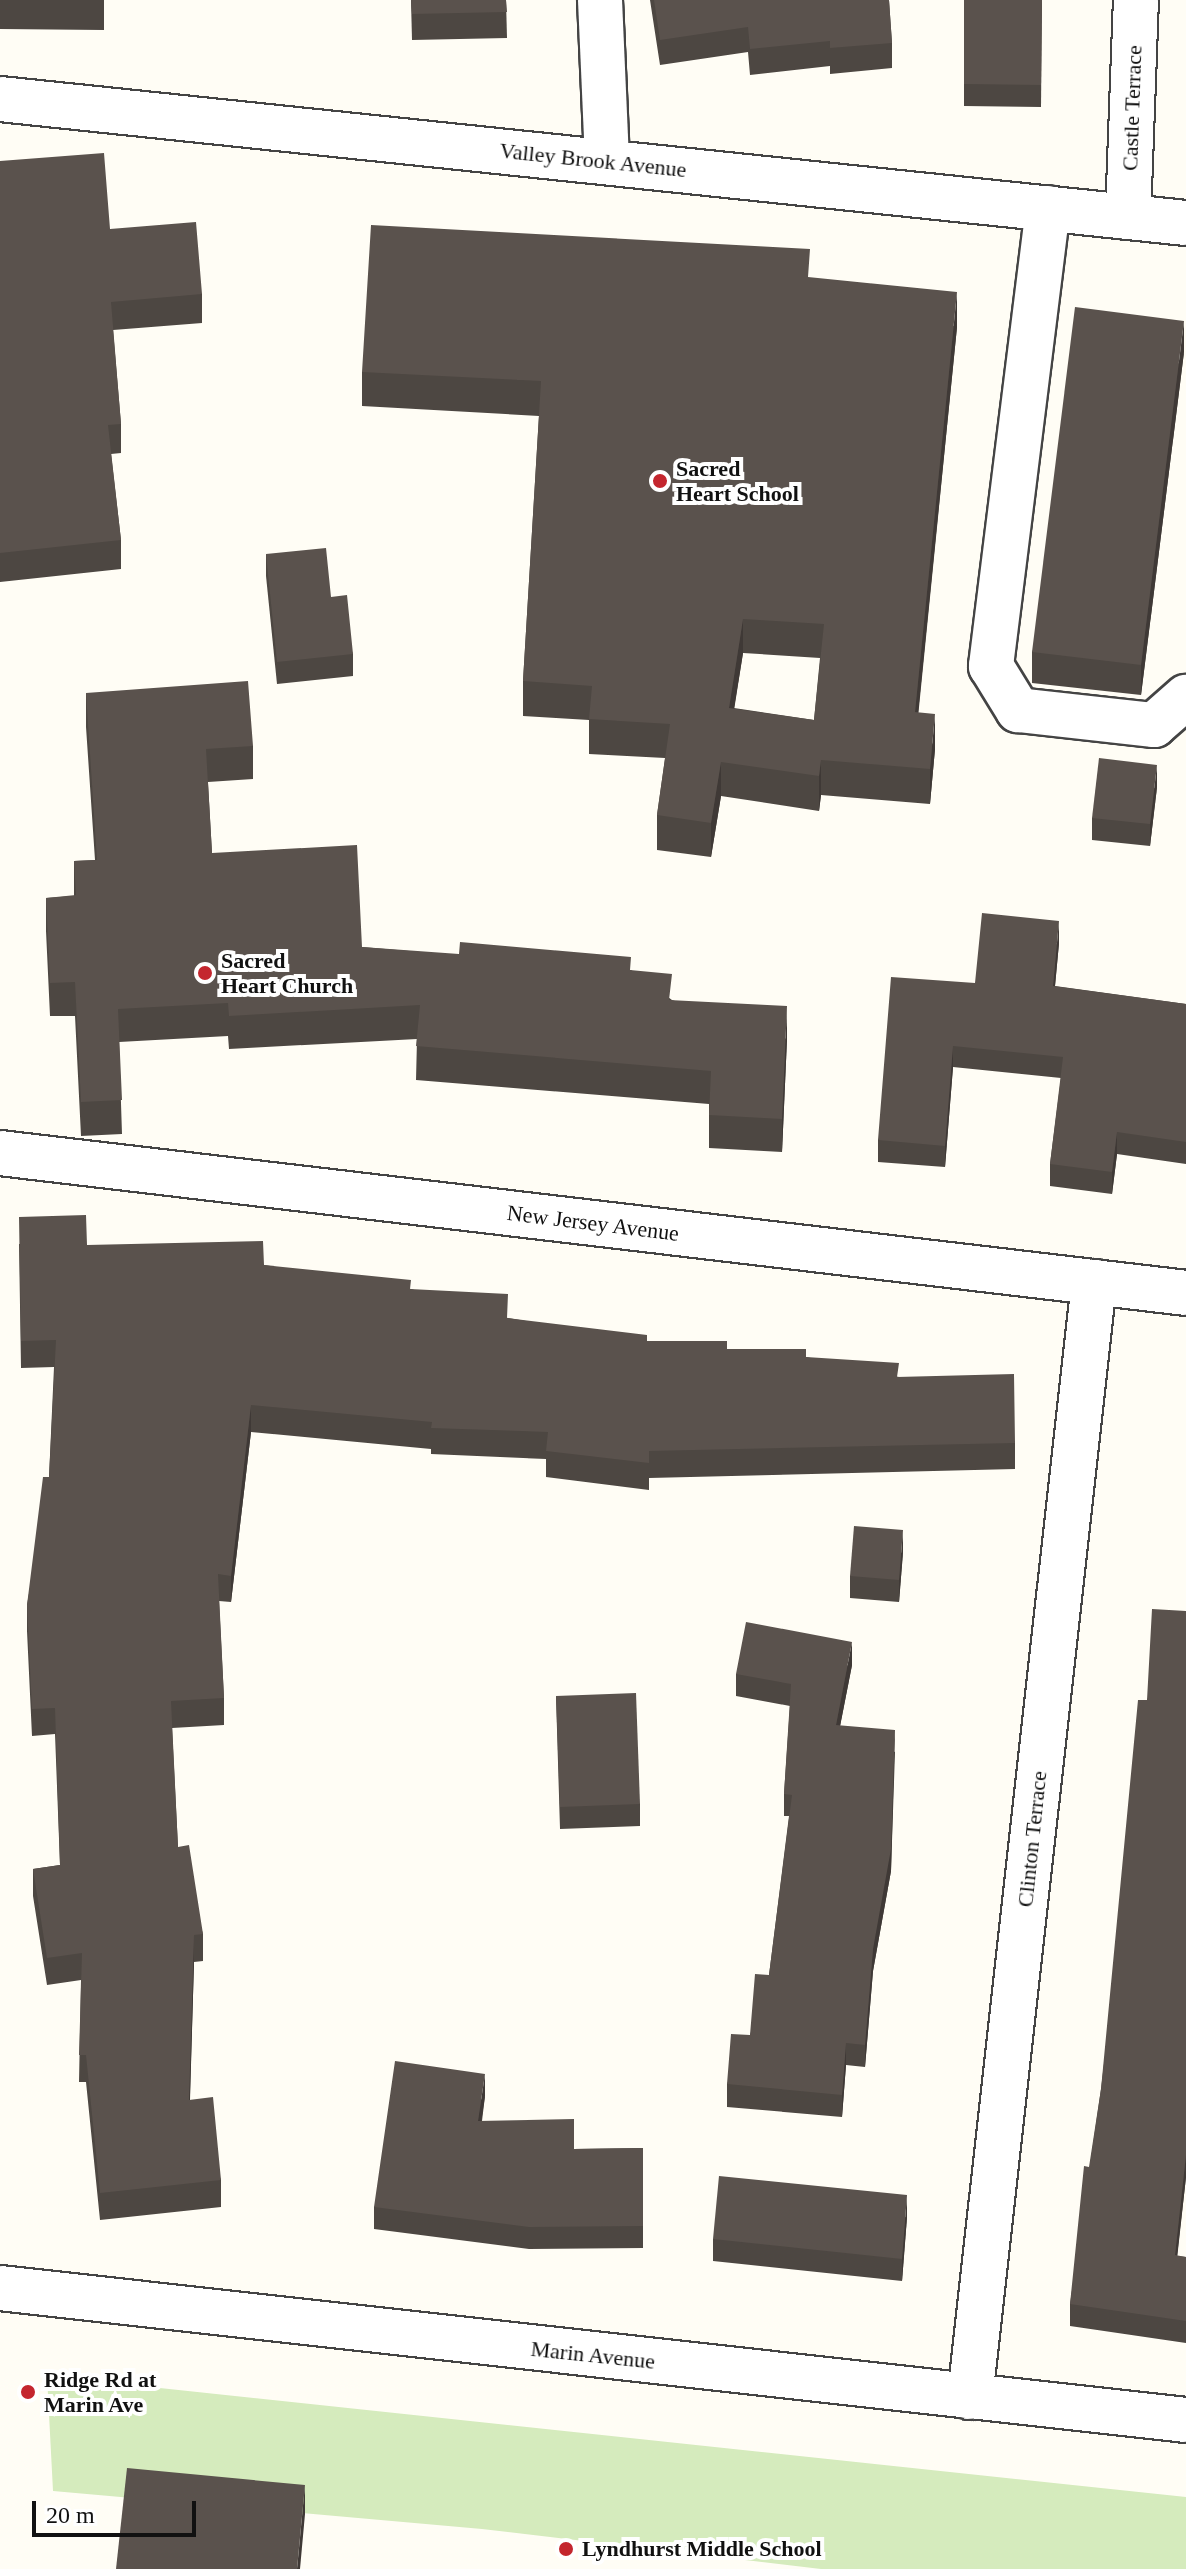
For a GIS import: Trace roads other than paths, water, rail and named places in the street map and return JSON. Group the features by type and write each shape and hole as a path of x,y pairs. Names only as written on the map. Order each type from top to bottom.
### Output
{"street":[{"path":"600,0 607,161"},
{"name":"Castle Terrace","path":"1128,217 1136,0"},
{"name":"Valley Brook Avenue","path":"0,99 1186,223"},
{"path":"1048,208 991,666 1018,710 1154,725 1186,697"},
{"name":"New Jersey Avenue","path":"0,1153 1186,1293"},
{"name":"Clinton Terrace","path":"970,2397 1094,1282"},
{"name":"Marin Avenue","path":"0,2288 1186,2420"}],"place":[{"name":"Sacred Heart School","path":"660,481"},
{"name":"Sacred Heart Church","path":"205,973"},
{"name":"Ridge Rd at Marin Ave","path":"28,2392"},
{"name":"Lyndhurst Middle School","path":"566,2549"}]}
